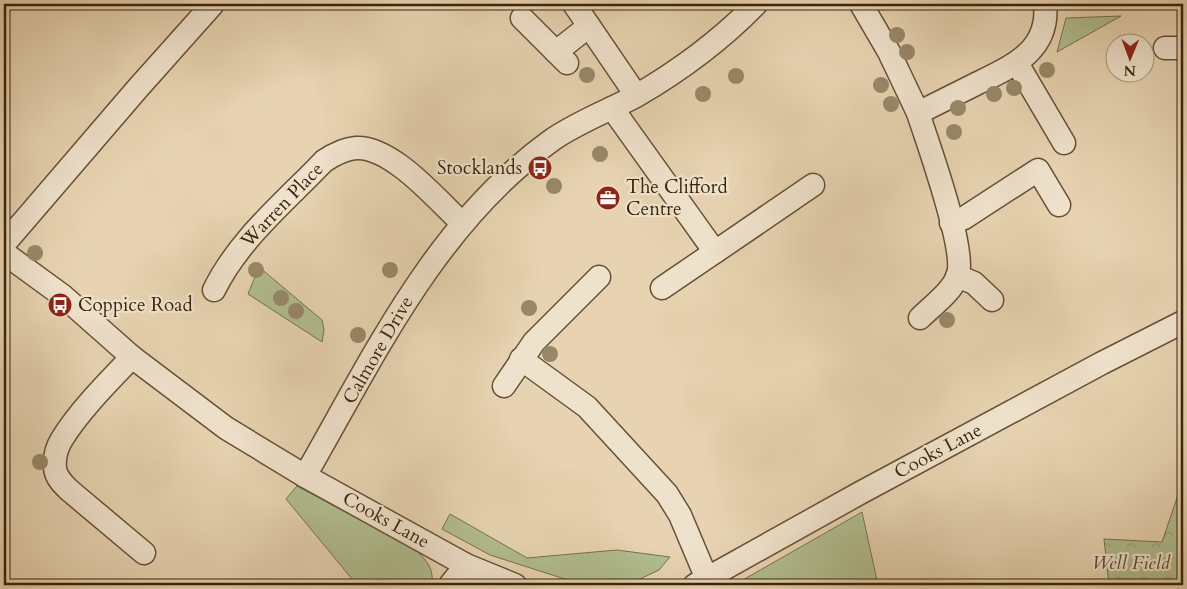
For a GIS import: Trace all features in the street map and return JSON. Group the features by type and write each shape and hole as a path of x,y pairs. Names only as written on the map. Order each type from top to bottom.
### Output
{"street":[{"path":"4,244 132,95 214,4"},
{"path":"574,4 636,95"},
{"name":"Calmore Drive","path":"305,476 387,333 416,287 462,223 516,170 552,140 636,95 680,67 716,40 756,4"},
{"path":"861,4 889,52 918,112 951,223 958,259 957,276 947,291 920,318"},
{"path":"918,112 1017,63 1026,56 1038,42 1044,28 1045,4"},
{"path":"522,18 561,58 589,26"},
{"path":"1017,63 1064,143"},
{"path":"612,108 716,252"},
{"name":"Warren Place","path":"214,290 232,259 244,243 324,161 334,154 346,150 356,148 368,149 390,158 402,166 462,223"},
{"path":"951,223 964,218 1038,170 1059,205"},
{"path":"662,288 813,185"},
{"path":"4,254 63,296 132,357 226,428 305,476"},
{"path":"957,276 974,283 992,300"},
{"path":"504,386 534,342 599,277"},
{"name":"Cooks Lane","path":"701,582 869,488 1102,363 1183,322"},
{"path":"132,357 62,438 58,448 55,470 59,479 70,490 144,554"},
{"path":"521,359 587,407 667,494 680,515 701,582"},
{"name":"Cooks Lane","path":"305,476 466,565 515,585"},
{"path":"450,585 466,565"}],"green space":[{"path":"1121,16 1057,52 1066,18"},
{"path":"259,267 322,320 324,330 322,342 248,294"},
{"name":"Well Field","path":"1183,480 1183,585 1109,585 1104,539 1162,542"},
{"path":"297,486 416,550 431,570 432,585 357,585 286,499"},
{"path":"862,512 878,585 734,585"},
{"path":"450,514 527,558 617,550 670,557 659,570 640,579 602,585 574,582 490,555 442,529"}],"place":[{"name":"Stocklands","path":"540,168"},
{"name":"The Clifford Centre","path":"608,198"},
{"name":"Coppice Road","path":"60,305"}]}
